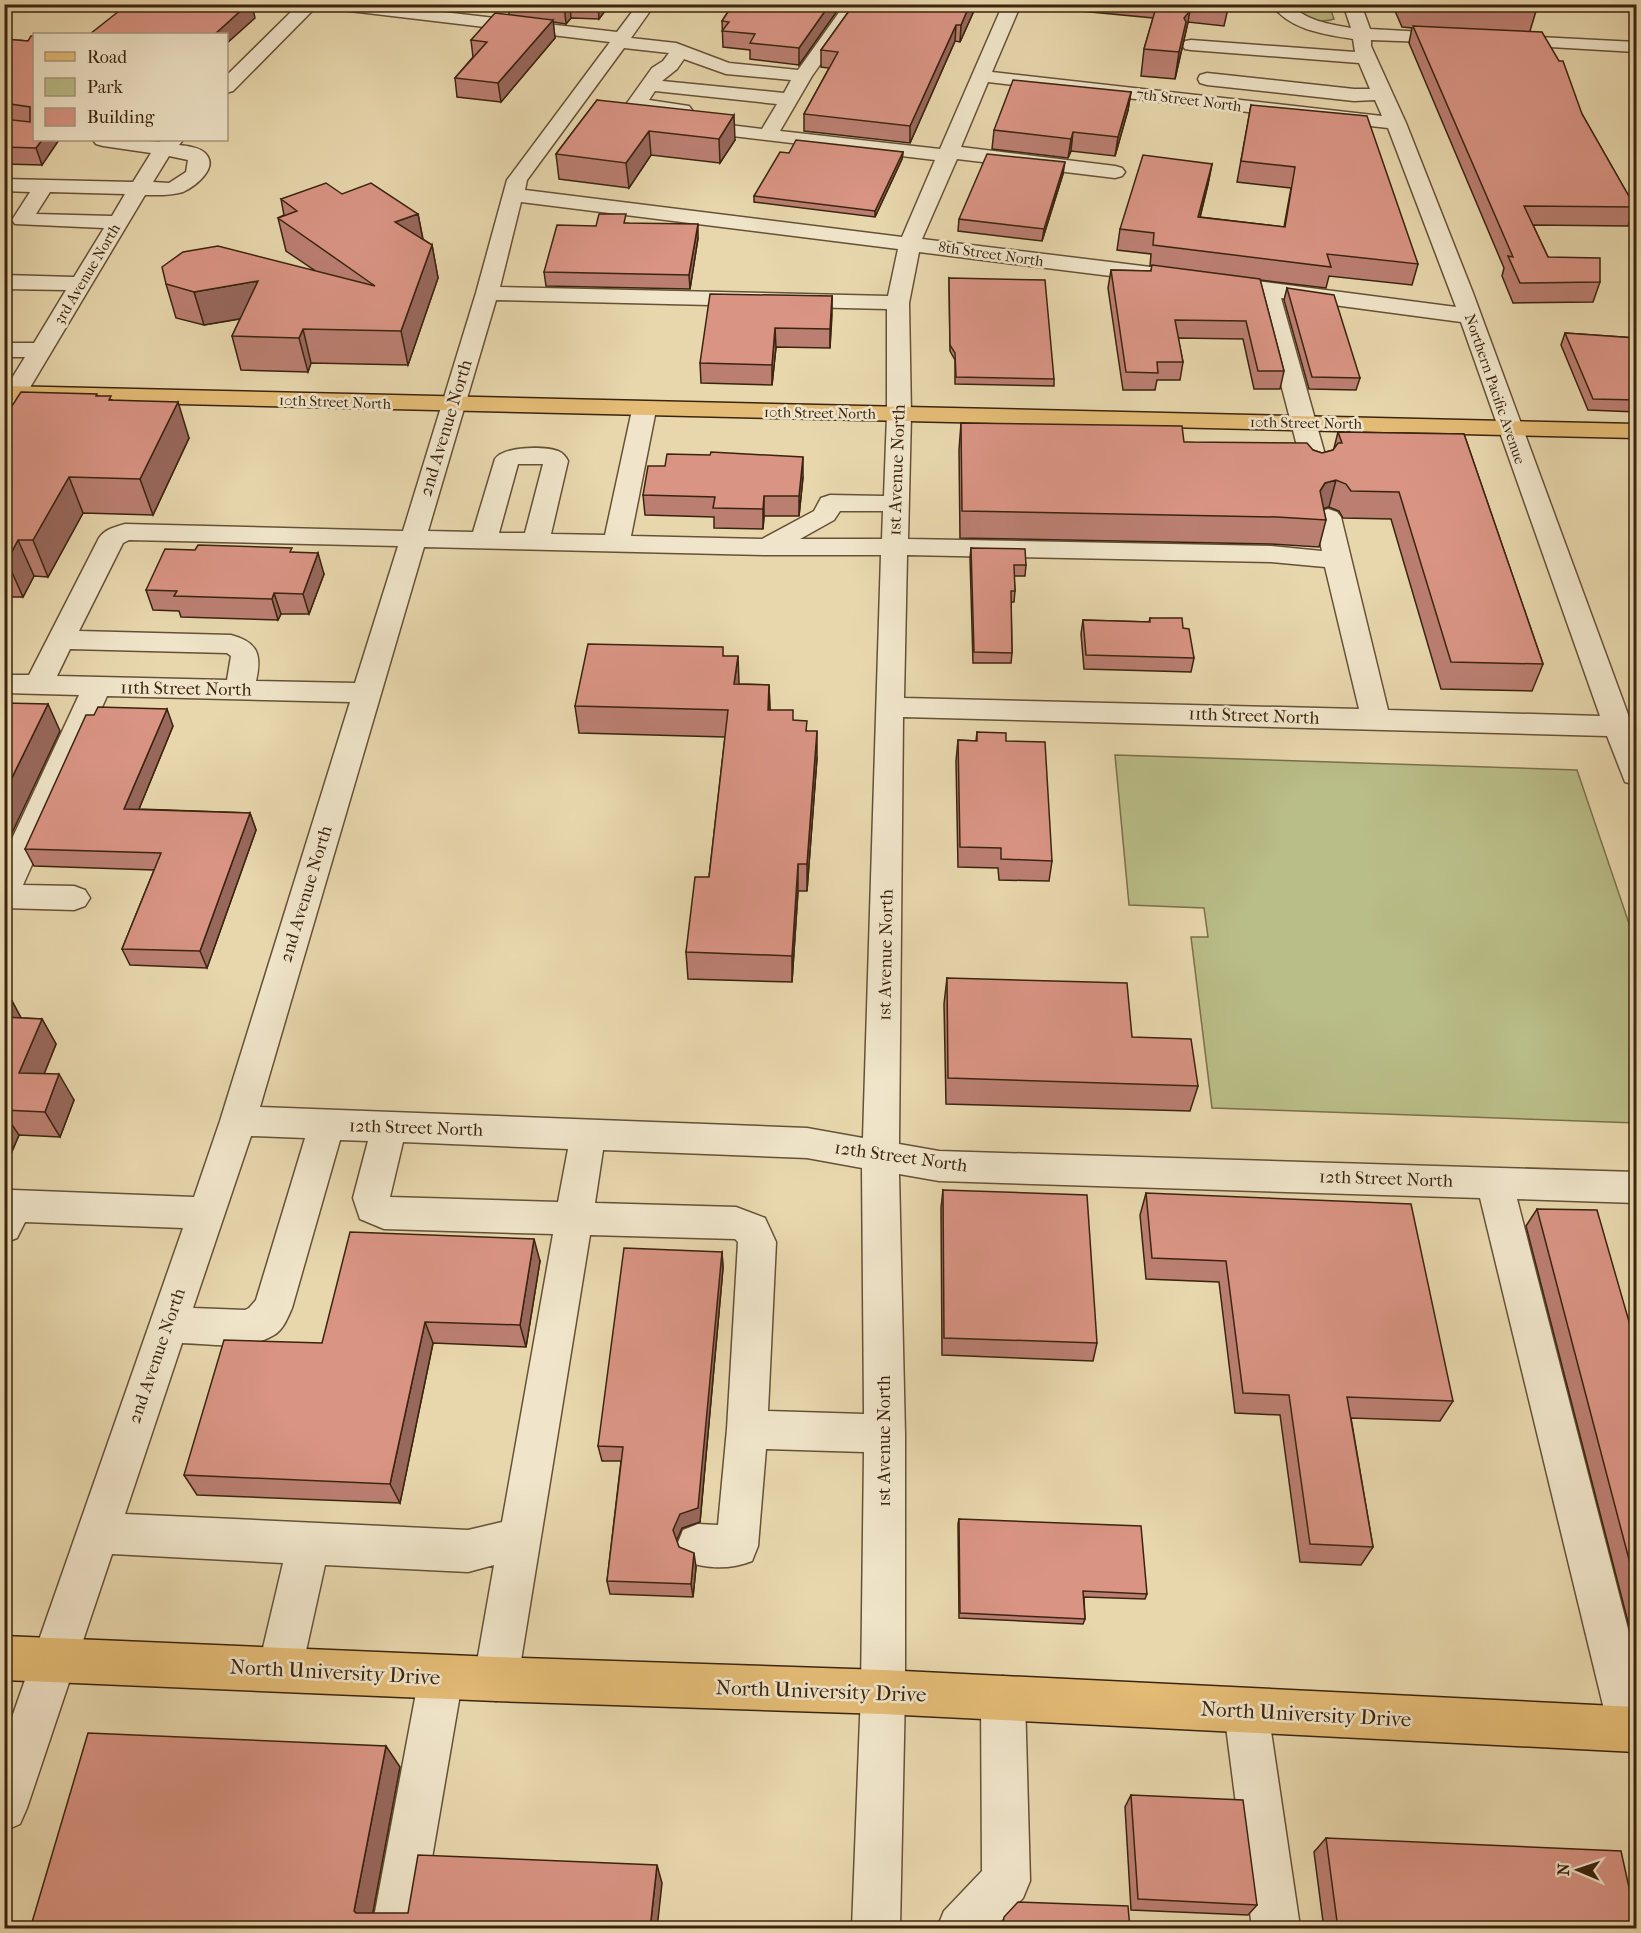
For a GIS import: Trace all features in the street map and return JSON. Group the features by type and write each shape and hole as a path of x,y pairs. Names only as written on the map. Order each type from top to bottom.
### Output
{"main road":[{"name":"10th Street North","path":"8,399 453,405 1636,431"},
{"name":"North University Drive","path":"4,1658 441,1677 883,1692 1634,1730"}],"street":[{"path":"230,78 310,4"},
{"name":"2nd Avenue North","path":"4,1808 237,1121 487,293 517,180 647,4"},
{"path":"772,128 802,76 852,7 863,4"},
{"name":"1st Avenue North","path":"876,1929 883,1692 885,1434 880,1200 889,706 899,415 898,303 910,243 950,154 1012,4"},
{"path":"1278,4 1284,13 1314,28 1362,33 1636,47"},
{"name":"Northern Pacific Avenue","path":"1353,4 1362,33 1362,46 1370,76 1396,123 1470,316 1636,775"},
{"path":"332,5 620,40 681,50 726,68 802,76"},
{"path":"681,50 670,65 655,78 638,104 772,128 950,154 1115,172"},
{"path":"683,88 703,59"},
{"path":"1188,61 1354,95 1370,76"},
{"path":"1188,61 1370,76"},
{"path":"1188,61 1336,75"},
{"name":"7th Street North","path":"982,76 1396,123"},
{"path":"655,78 683,88 788,99"},
{"path":"565,112 593,115"},
{"path":"628,119 772,128"},
{"path":"4,185 170,189 180,186 194,176 198,168 198,157 169,143 125,141"},
{"name":"3rd Avenue North","path":"8,399 41,350 139,188 169,143"},
{"path":"44,186 22,220 119,222"},
{"name":"8th Street North","path":"513,195 910,243 1470,316"},
{"path":"8,287 81,284"},
{"path":"1268,289 1316,470"},
{"path":"487,293 898,303"},
{"path":"4,350 41,350"},
{"path":"618,533 644,410"},
{"path":"484,540 507,459 515,456 552,457 556,461 536,541"},
{"path":"766,547 825,515 830,503 895,504"},
{"path":"1328,517 1376,719"},
{"path":"38,685 112,538 125,532 140,530 536,541 618,533 801,529"},
{"path":"618,533 766,547 1271,554 1337,560"},
{"path":"61,640 231,644 244,651 239,690"},
{"name":"11th Street North","path":"4,684 367,693"},
{"path":"4,892 97,687"},
{"name":"11th Street North","path":"889,706 1618,726"},
{"path":"4,896 74,898"},
{"name":"12th Street North","path":"237,1121 807,1143 939,1166 1636,1187"},
{"path":"168,1325 245,1327 262,1322 268,1315 273,1308 327,1124"},
{"path":"389,1127 371,1198 374,1208 384,1213 736,1223 752,1229 757,1242 747,1429 737,1546 698,1545"},
{"path":"496,1679 588,1135"},
{"path":"1494,1182 1634,1730"},
{"path":"4,1227 13,1206 206,1214"},
{"path":"747,1429 885,1434"},
{"path":"97,1533 468,1551 519,1538"},
{"path":"280,1669 309,1544"},
{"path":"396,1929 441,1677"},
{"path":"961,1929 1006,1881 1003,1698"},
{"path":"1246,1711 1275,1920 1272,1929"}],"green space":[{"path":"1289,5 1329,5 1334,19 1319,21 1309,18 1294,12"},
{"path":"1115,755 1577,770 1636,944 1636,1123 1212,1108 1191,937 1208,937 1204,908 1129,905"}],"building":[{"path":"128,4 248,4 216,33 91,33"},
{"path":"733,4 830,4 799,48 750,43 755,34 722,31 729,22 722,21"},
{"path":"854,4 970,4 961,25 956,25 910,126 804,114 838,52 821,50"},
{"path":"1157,4 1190,4 1189,12 1184,18 1186,22 1179,52 1144,49"},
{"path":"1412,4 1532,4 1536,11"},
{"path":"495,13 553,20 498,83 455,78 487,42 471,40"},
{"path":"1413,26 1542,32 1559,61 1563,61 1582,114 1635,207 1524,206 1548,257 1600,258 1600,282 1520,283 1508,256 1513,257"},
{"path":"33,36 33,141 41,141 36,148 4,147 4,119 30,122 30,107 4,103 4,39 28,41"},
{"path":"1013,80 1131,92 1118,137 1073,132 1071,139 994,130"},
{"path":"597,100 734,115 719,139 649,131 626,163 556,154"},
{"path":"1251,105 1367,116 1418,264 1327,254 1331,267 1153,245 1154,233 1120,229 1143,155 1212,164 1198,217 1285,227 1295,167 1241,161"},
{"path":"796,140 903,152 875,211 754,196 780,152 789,153"},
{"path":"987,154 1065,162 1044,229 959,219"},
{"path":"326,183 342,194 371,183 418,214 395,222 432,245 401,331 303,329 299,338 232,336 258,281 194,292 166,284 162,267 183,252 218,246 375,286 278,218 297,211 281,199"},
{"path":"599,214 626,214 624,223 698,224 689,275 544,272 557,225 596,226"},
{"path":"1152,265 1260,279 1284,371 1258,371 1246,321 1175,320 1183,362 1157,362 1158,373 1126,372 1111,270 1151,271"},
{"path":"949,278 1045,280 1054,379 956,377 955,353 950,345"},
{"path":"1287,288 1334,295 1360,378 1312,377"},
{"path":"710,294 832,296 830,329 775,328 772,365 700,363"},
{"path":"1565,333 1636,338 1636,400 1593,399"},
{"path":"21,392 97,394 96,396 111,396 109,400 178,402 140,479 69,477 33,540 18,540 7,561 4,560 4,418"},
{"path":"961,423 1182,426 1184,442 1307,443 1313,450 1322,453 1333,450 1338,443 1342,443 1338,432 1464,434 1543,664 1451,662 1399,492 1351,491 1346,484 1336,480 1325,483 1320,491 1326,520 962,511"},
{"path":"711,452 803,457 799,496 764,496 763,509 713,508 715,497 643,495 648,466 665,466 667,454 710,455"},
{"path":"198,545 292,548 290,552 318,553 303,594 274,593 272,599 174,596 177,591 146,590 165,549 195,550"},
{"path":"971,548 1025,549 1026,565 1014,565 1015,591 1011,591 1012,653 974,652"},
{"path":"1150,618 1182,618 1183,628 1189,629 1194,658 1086,655 1083,620 1150,622"},
{"path":"588,644 723,647 723,656 738,656 734,684 769,685 768,710 793,710 793,720 807,721 806,731 817,731 807,864 798,864 792,956 686,952 695,877 709,877 728,710 575,706"},
{"path":"4,703 48,704 4,794"},
{"path":"98,707 167,709 124,809 250,813 200,951 122,949 161,853 25,849 86,715 94,715"},
{"path":"977,732 1006,733 1006,741 1045,742 1052,861 1001,859 1001,848 960,847 958,740 977,741"},
{"path":"947,978 1127,983 1132,1037 1191,1039 1198,1086 948,1078"},
{"path":"4,1001 12,1001 4,1017"},
{"path":"4,1017 42,1019 19,1073 59,1074 45,1112 4,1110"},
{"path":"943,1190 1087,1195 1097,1343 944,1338"},
{"path":"1146,1193 1411,1204 1453,1401 1347,1397 1373,1547 1310,1544 1289,1395 1243,1393 1226,1261 1152,1258"},
{"path":"1537,1209 1597,1210 1634,1339 1636,1339 1636,1586"},
{"path":"350,1232 534,1239 520,1325 425,1322 390,1484 184,1475 224,1340 322,1343"},
{"path":"624,1248 722,1252 698,1508 680,1514 673,1530 679,1547 694,1553 691,1584 607,1581 623,1447 598,1446"},
{"path":"959,1519 1141,1526 1147,1594 1083,1591 1085,1619 960,1613"},
{"path":"88,1733 386,1746 354,1911 356,1913 408,1913 418,1855 657,1865 650,1929 30,1929"},
{"path":"1131,1795 1243,1800 1257,1905 1138,1899"},
{"path":"1326,1838 1621,1851 1636,1919 1636,1929 1338,1929"},
{"path":"1018,1902 1128,1906 1130,1929 1002,1929 1004,1917"}],"railway":[{"path":"1630,4 1636,20"}]}
